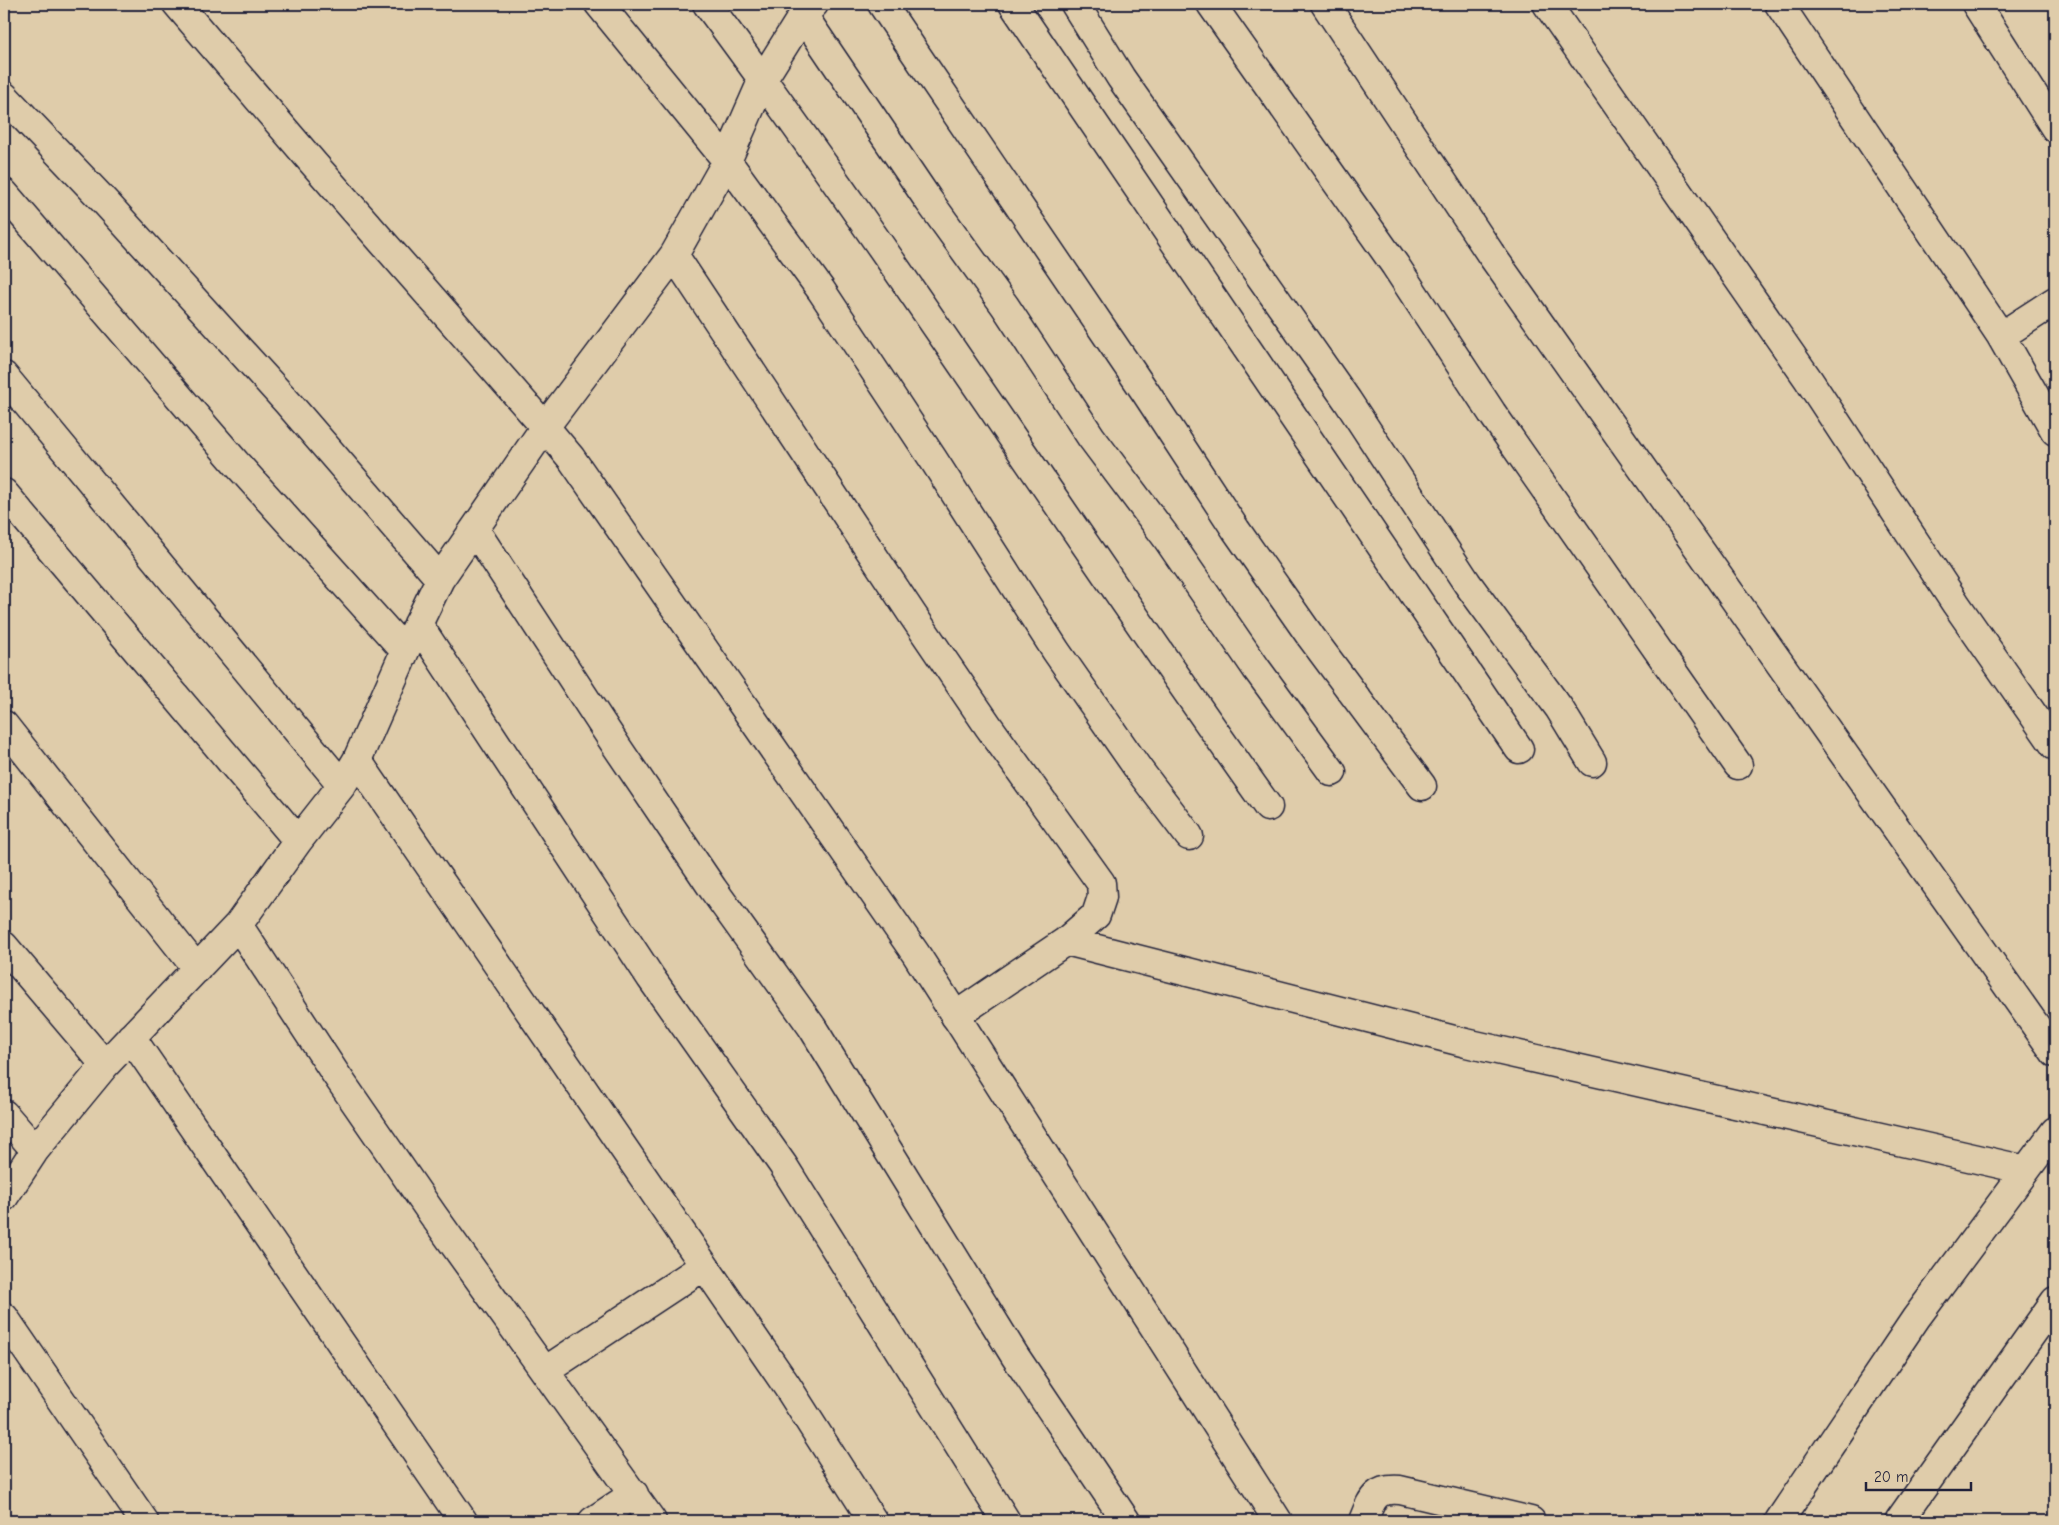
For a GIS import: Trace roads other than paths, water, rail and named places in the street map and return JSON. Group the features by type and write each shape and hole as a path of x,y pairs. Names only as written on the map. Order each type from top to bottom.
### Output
{"street":[{"path":"177,4 571,458 916,954 1278,1521"},
{"path":"599,4 727,161 826,298 933,458 1056,651 1139,770 1189,836"},
{"path":"707,4 867,225 1180,684 1268,807"},
{"path":"882,4 1146,393 1236,530 1311,637 1422,786"},
{"path":"1012,4 1519,749"},
{"path":"1075,4 1120,78 1347,400 1467,583 1559,708 1592,762"},
{"path":"1211,4 1395,265 1492,413 1738,765"},
{"path":"1325,4 1490,253 2055,1053"},
{"path":"1547,4 1808,379 1956,604 2055,746"},
{"path":"1779,4 2001,336 2055,431"},
{"path":"1976,4 2055,128"},
{"path":"4,1197 34,1150 105,1065 238,924 298,840 342,785 357,760 405,651 440,579 545,427 674,255 727,161 763,79 809,9 929,201 1006,306 1091,437 1166,537 1256,668 1332,772"},
{"path":"4,96 106,203 288,403 440,579"},
{"path":"4,193 236,463 405,651"},
{"path":"674,255 989,727 1101,884 1102,897 1096,915 1066,941 956,1016"},
{"path":"2001,336 2055,301"},
{"path":"4,376 342,785"},
{"path":"4,493 298,840"},
{"path":"475,530 713,889 812,1027 1015,1356 1126,1521"},
{"path":"418,624 651,978 783,1165 1006,1521"},
{"path":"4,725 197,969"},
{"path":"357,760 787,1386 873,1521"},
{"path":"238,924 341,1081 652,1521"},
{"path":"1066,941 1466,1042 2026,1170"},
{"path":"4,946 105,1065"},
{"path":"131,1037 462,1521"},
{"path":"4,1114 34,1150"},
{"path":"1779,1521 1916,1318 2055,1131"},
{"path":"545,1372 704,1266"},
{"path":"1899,1521 2055,1301"},
{"path":"4,1317 144,1521"},
{"path":"1363,1521 1372,1498 1386,1489 1400,1490 1531,1521"},
{"path":"593,1521 634,1494"}]}
